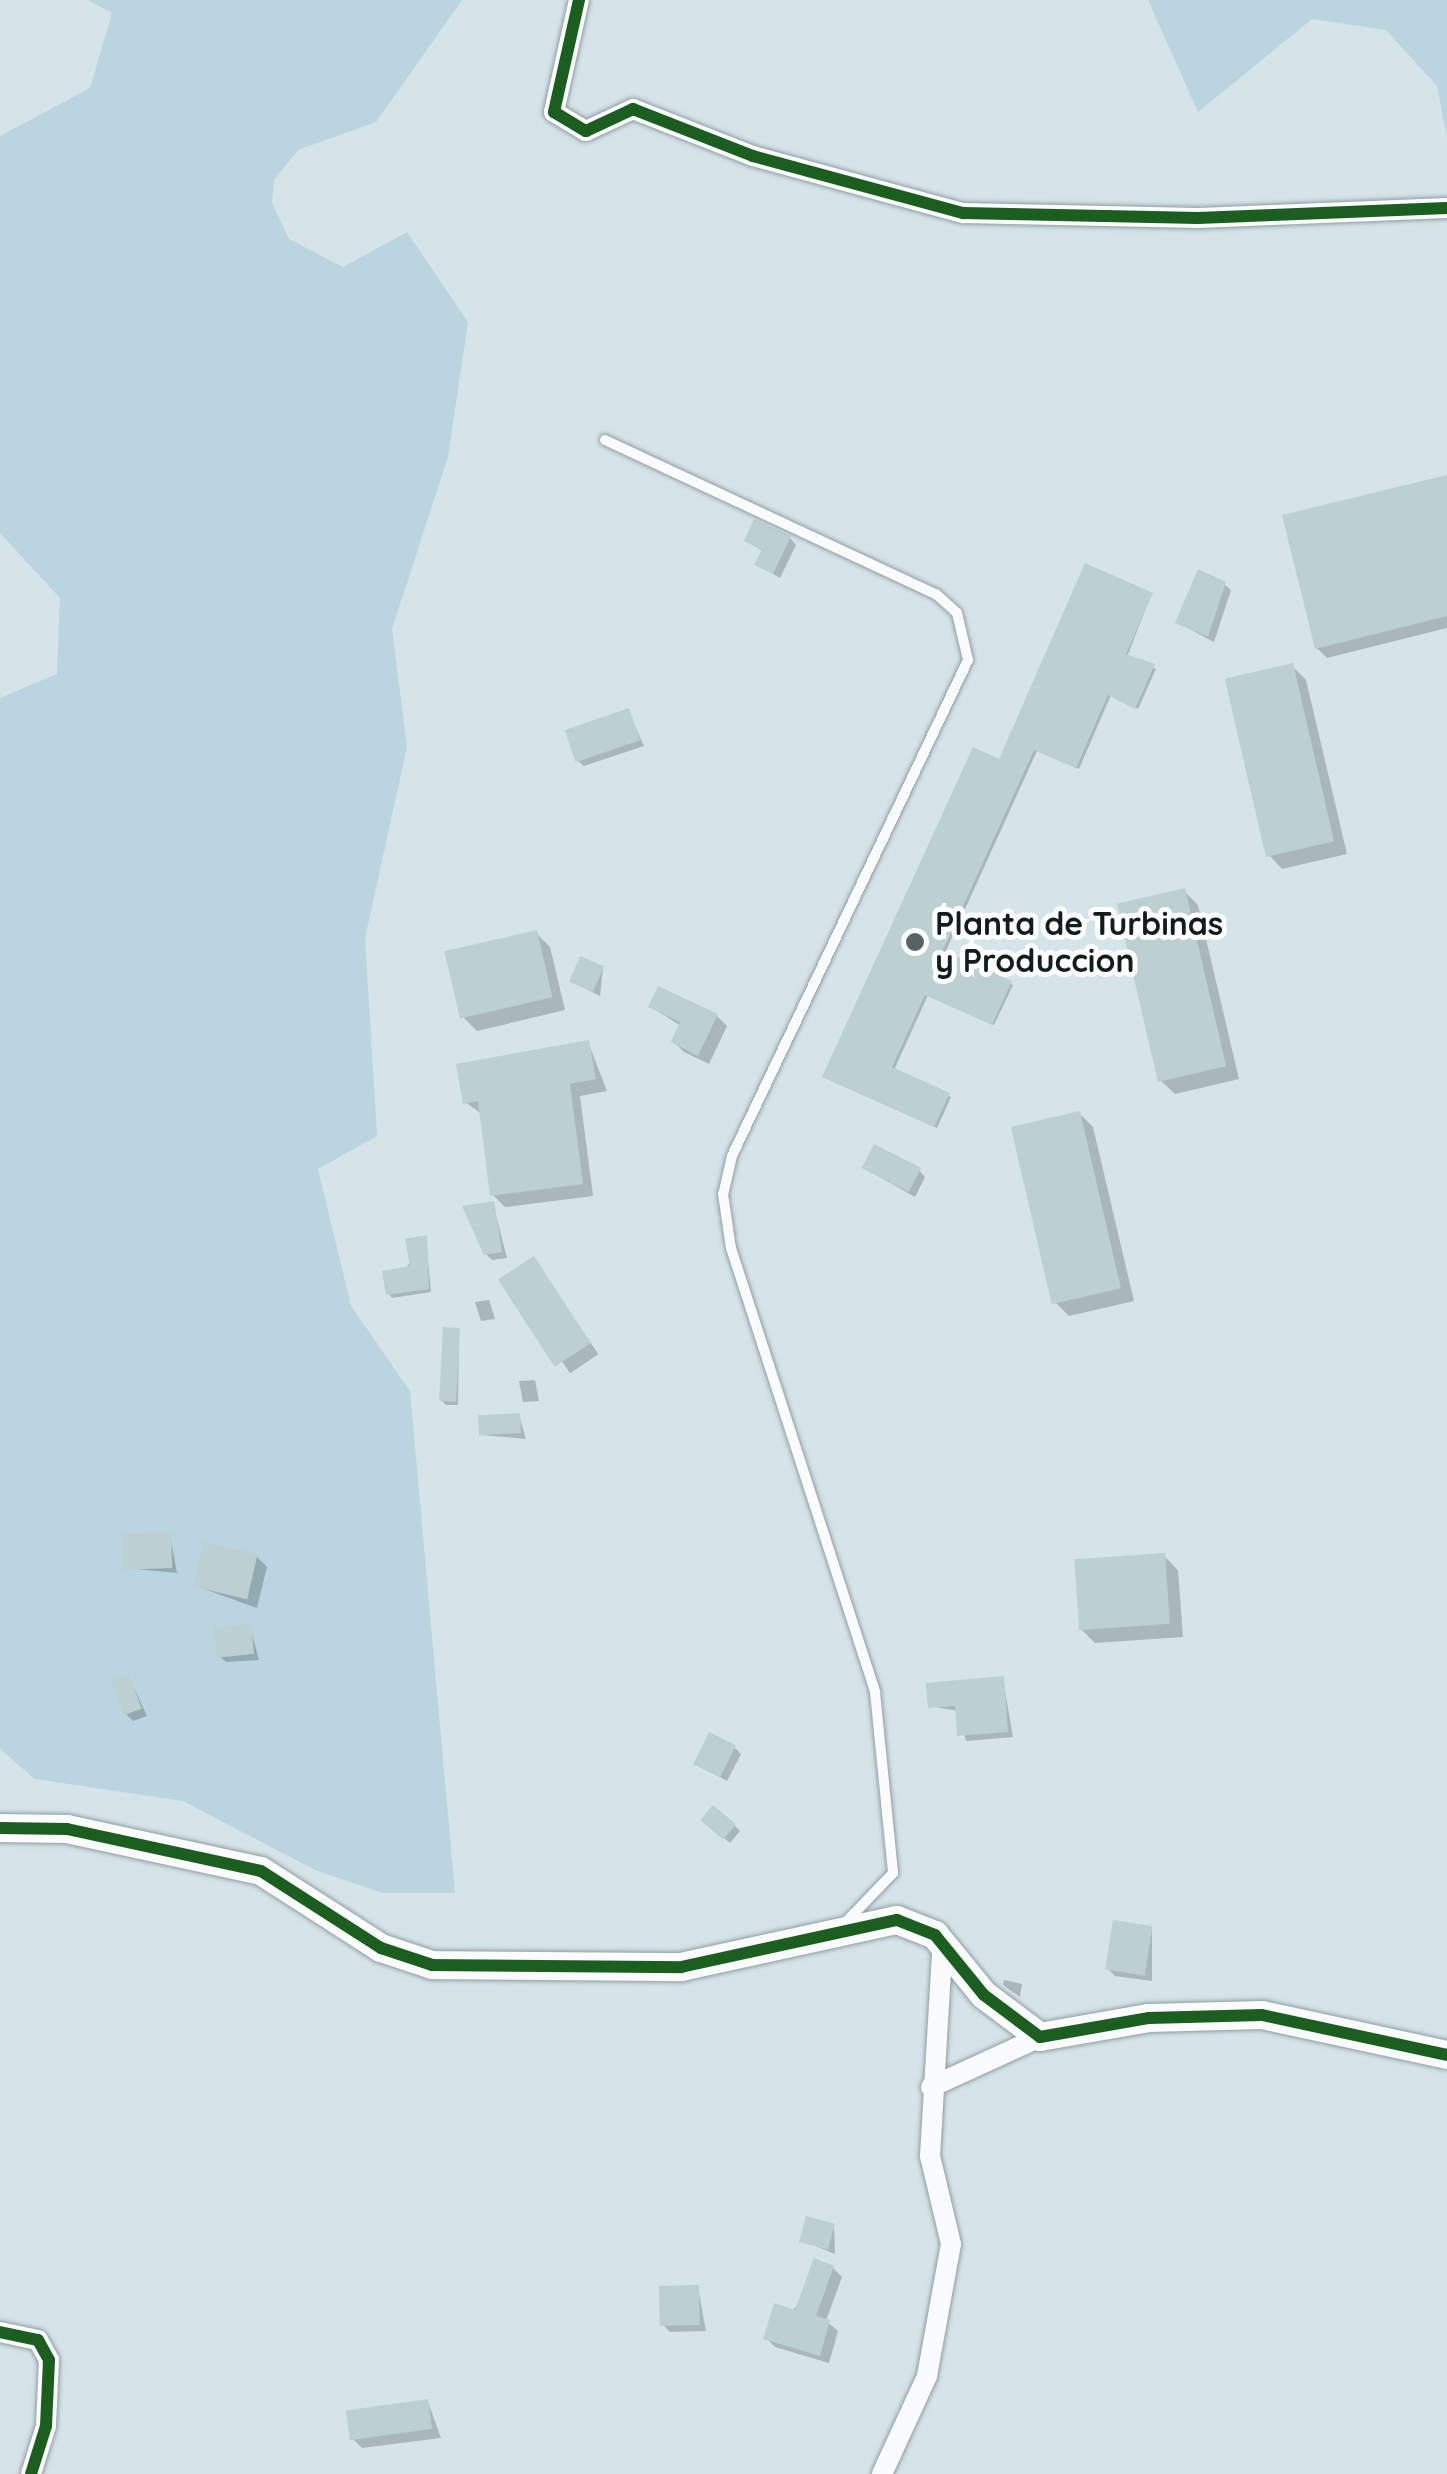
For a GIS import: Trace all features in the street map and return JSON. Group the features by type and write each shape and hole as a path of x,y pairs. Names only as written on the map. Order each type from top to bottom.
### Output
{"street":[{"path":"580,0 554,112 586,131 633,109 753,156 963,213 1198,218 1447,208"},
{"path":"0,1828 67,1829 261,1871 382,1948 432,1966 681,1967 753,1958 842,1926 917,1922 942,1953 1040,2037"},
{"path":"882,2474 927,2376 951,2244 930,2156 930,2088 942,1953"},
{"path":"930,2088 1040,2037 1150,2018 1262,2016 1447,2056"},
{"path":"0,2332 38,2340 49,2360 46,2426 31,2474"}],"lane":[{"path":"604,440 936,594 958,613 968,660 740,1139 723,1194 743,1286 875,1692 893,1873 842,1926"}],"shaded area":[{"path":"87,0 462,0 376,122 298,150 274,180 272,203 289,239 343,267 407,232 468,322 448,457 392,629 407,747 365,938 377,1136 318,1169 351,1306 410,1391 455,1893 383,1893 315,1870 183,1801 35,1779 0,1749 0,698 57,674 60,598 0,533 0,136 90,88 112,13"},
{"path":"1148,0 1447,0 1447,137 1437,86 1386,30 1312,19 1198,112"}],"building":[{"path":"1447,475 1447,616 1315,649 1282,515"},
{"path":"754,519 791,536 773,574 754,565 762,550 744,541"},
{"name":"Planta de Turbinas y Produccion","path":"1085,563 1153,593 1126,654 1155,664 1135,709 1108,695 1076,768 1034,750 943,950 1012,981 992,1025 925,995 892,1067 950,1093 934,1127 822,1077 973,747 999,759"},
{"path":"1198,569 1226,582 1208,637 1175,623"},
{"path":"1293,663 1334,841 1266,857 1225,679"},
{"path":"629,708 640,740 576,762 565,730"},
{"path":"1185,888 1226,1066 1158,1082 1117,904"},
{"path":"537,930 553,997 460,1019 444,951"},
{"path":"580,956 604,966 593,992 569,982"},
{"path":"658,986 718,1014 698,1056 671,1042 680,1022 648,1007"},
{"path":"589,1040 596,1079 570,1084 583,1184 490,1196 478,1101 463,1104 456,1064"},
{"path":"1080,1111 1121,1288 1052,1304 1011,1127"},
{"path":"874,1144 921,1168 909,1192 862,1168"},
{"path":"494,1201 502,1252 484,1255 462,1206"},
{"path":"427,1235 429,1289 386,1295 382,1271 410,1266 405,1239"},
{"path":"534,1256 591,1343 555,1367 498,1279"},
{"path":"443,1327 460,1328 456,1402 439,1401"},
{"path":"520,1413 521,1433 479,1435 478,1415"},
{"path":"171,1532 172,1568 123,1570 122,1534"},
{"path":"204,1542 258,1554 247,1599 194,1587"},
{"path":"1165,1553 1170,1624 1079,1630 1074,1559"},
{"path":"251,1624 254,1654 217,1658 214,1628"},
{"path":"129,1674 142,1709 124,1715 111,1680"},
{"path":"1004,1676 1008,1732 957,1736 955,1706 928,1708 926,1683"},
{"path":"709,1732 736,1745 720,1778 693,1764"},
{"path":"713,1805 736,1824 723,1840 700,1820"},
{"path":"1113,1920 1153,1926 1145,1976 1105,1969"},
{"path":"806,2216 835,2224 828,2250 799,2242"},
{"path":"814,2258 834,2266 816,2316 830,2320 820,2356 763,2339 774,2303 795,2310"},
{"path":"699,2285 700,2325 660,2326 659,2286"},
{"path":"428,2399 432,2429 350,2440 346,2411"}],"cycle path":[{"path":"579,0 554,112 586,131 633,109 753,156 963,213 1198,218 1447,208"},
{"path":"0,1828 67,1829 261,1871 381,1948 432,1965 681,1967 897,1920 935,1935 984,1995 1040,2037 1149,2018 1262,2015 1447,2055"},
{"path":"0,2332 38,2340 49,2360 46,2426 31,2474"}],"place":[{"name":"Planta de Turbinas y Produccion","path":"915,942"}]}
